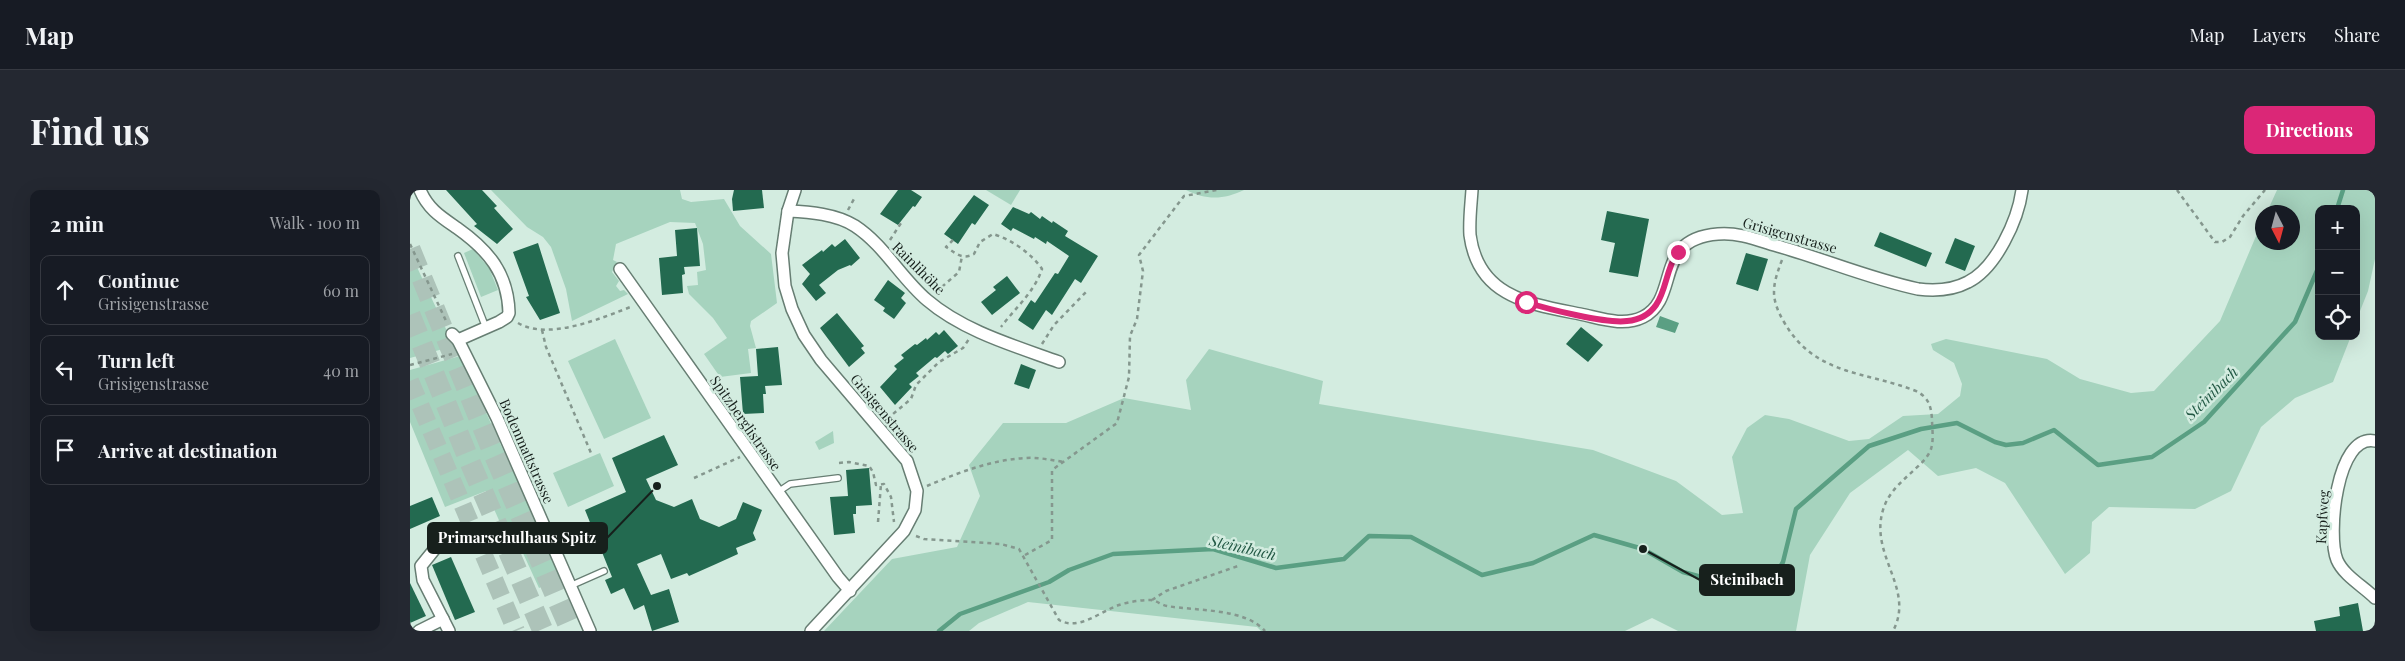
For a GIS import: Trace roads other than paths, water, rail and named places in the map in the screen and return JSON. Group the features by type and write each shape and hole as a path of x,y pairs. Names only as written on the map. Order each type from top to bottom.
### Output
{"street":[{"path":"420,190 433,210 480,245 491,256 500,276 509,306 507,317 486,328"},
{"name":"Grisigenstrasse","path":"795,190 788,211 782,253 785,286 792,309 804,335 821,360 907,461 917,491 915,510 850,591 811,631"},
{"name":"Grisigenstrasse","path":"1472,190 1471,241 1476,257 1490,280 1510,296 1526,302 1610,320 1631,321 1645,316 1652,310 1660,298 1675,256 1688,244 1701,238 1718,234 1738,235 1786,248 1911,288 1928,290 1954,287 1976,277 2002,245 2015,217 2022,190"},
{"name":"Rainlihöhe","path":"788,211 815,213 843,220 854,225 867,235 927,300 957,320 994,337 1059,362"},
{"name":"Spitzberglistrasse","path":"620,269 777,493 850,591"},
{"name":"Bodenmattstrasse","path":"486,328 455,337 497,418 590,631"},
{"name":"Kapfweg","path":"2375,441 2361,442 2346,462 2337,492 2334,533 2335,553 2340,564 2375,598"},
{"path":"442,540 421,566 423,580 449,631"},
{"path":"419,631 442,619"}],"lane":[{"path":"458,256 486,328"},
{"path":"777,493 790,484 838,478"},
{"path":"570,586 604,572"}],"waterway":[{"name":"Steinibach","path":"2338,205 2343,190"},
{"name":"Steinibach","path":"939,631 960,614 1049,582 1069,570 1113,554 1213,549 1276,568 1344,559 1369,536 1411,537 1482,575 1533,563 1594,535 1643,549 1683,572 1735,586 1769,586 1783,562 1796,509 1869,446 1921,429 1957,423 1995,442 2006,445 2023,443 2054,430 2098,465 2152,457 2204,422 2295,322 2315,275"}],"tunnel":[{"path":"410,249 493,452 571,631"},
{"path":"410,315 469,460 543,631"},
{"path":"410,381 516,631"}],"place":[{"name":"Primarschulhaus Spitz","path":"657,486"},
{"name":"Steinibach","path":"1643,549"}]}
